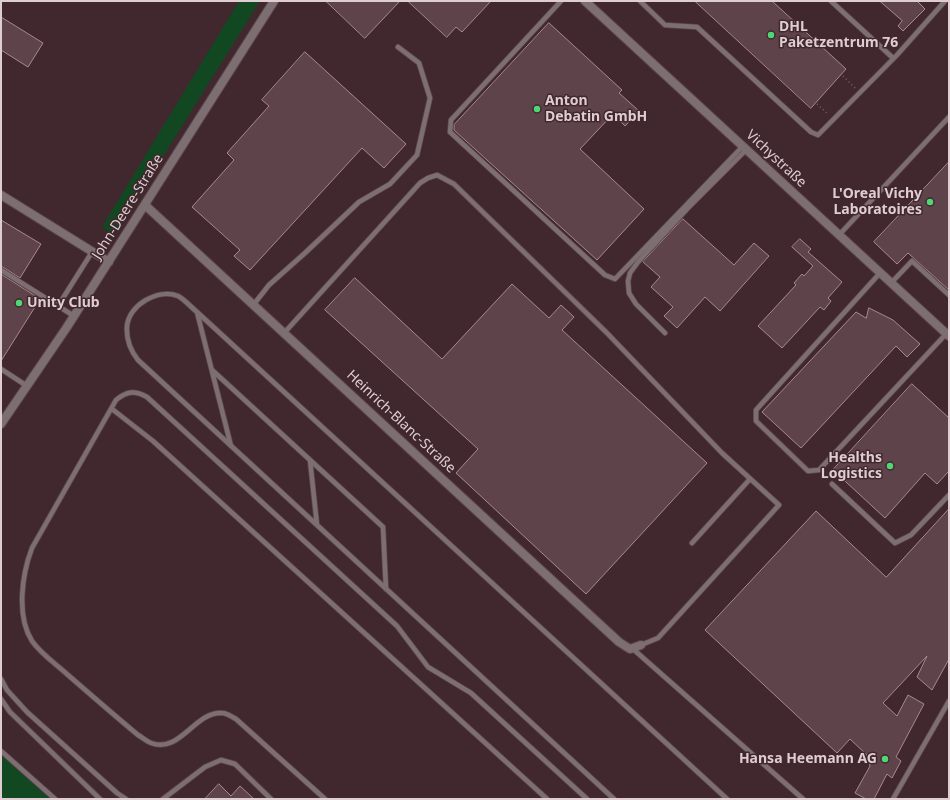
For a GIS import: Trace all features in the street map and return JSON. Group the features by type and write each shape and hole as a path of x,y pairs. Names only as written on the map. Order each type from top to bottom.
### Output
{"street":[{"name":"John-Deere-Straße","path":"1,424 109,262 274,1"},
{"name":"Vichystraße","path":"584,1 948,335"},
{"path":"1,194 109,262"},
{"name":"Heinrich-Blanc-Straße","path":"145,205 619,642 630,649 633,649"},
{"path":"633,649 641,645"}],"lane":[{"path":"561,1 451,120 450,132 605,274 615,279 744,148"},
{"path":"640,1 665,25 697,27 811,132 818,136 945,1"},
{"path":"831,1 893,58"},
{"path":"254,304 269,286 359,202 390,184 417,155 430,98 419,64 398,47"},
{"path":"839,235 949,117"},
{"path":"665,333 636,304 629,293 628,281 630,273 638,262 744,148"},
{"path":"284,332 420,183 437,175 446,179 459,189 607,333 722,454 779,505 658,638 641,645"},
{"path":"58,306 92,252"},
{"path":"891,283 912,260 949,295"},
{"path":"1,270 74,316"},
{"path":"880,273 756,410 756,421 808,471 820,470 948,335"},
{"path":"614,799 138,360 130,350 127,336 127,324 134,311 150,297 162,294 177,296 197,312 727,799"},
{"path":"197,312 231,446"},
{"path":"1,369 27,386"},
{"path":"212,370 383,527 386,589"},
{"path":"325,799 236,719 223,713 209,714 178,738 166,744 152,743 138,735 49,658 32,640 26,623 22,604 25,567 32,548 116,400 123,394 138,392 147,398 397,626 428,667 471,693 587,799"},
{"path":"112,409 153,441 548,799"},
{"path":"310,460 317,525"},
{"path":"692,543 750,479"},
{"path":"832,484 895,543 911,535 949,495"},
{"path":"633,649 803,799"},
{"path":"1,679 7,690 27,712 117,793 126,799"},
{"path":"1,699 10,712 100,799"},
{"path":"894,799 949,701"},
{"path":"1,751 55,799"},
{"path":"163,799 205,767 221,760 235,764 271,799"}],"path":[{"path":"843,76 860,93"},
{"path":"817,104 834,120"}],"green space":[{"path":"239,1 260,1 114,235 102,227"},
{"path":"1,755 50,799 1,799"}],"building":[{"path":"326,1 400,1 365,38"},
{"path":"408,1 491,1 462,32 456,27 447,37"},
{"name":"DHL Paketzentrum 76","path":"695,1 772,1 846,69 811,108"},
{"path":"880,1 917,1 925,9 903,31 898,26 902,21"},
{"path":"1,17 43,43 28,67 1,50"},
{"name":"Anton Debatin GmbH","path":"549,23 622,90 619,93 639,111 625,126 613,114 580,149 644,209 597,260 454,130 454,125"},
{"path":"305,52 406,144 384,168 362,148 250,270 234,256 240,250 192,207 234,160 227,153 269,106 262,100"},
{"name":"L'Oreal Vichy Laboratoires","path":"949,162 949,290 908,253 897,264 874,242"},
{"path":"683,219 734,265 754,243 769,256 720,311 705,297 677,328 664,316 673,307 651,287 660,277 643,262"},
{"path":"1,220 41,244 20,278 1,266"},
{"path":"800,239 811,249 808,252 842,282 828,298 831,301 824,310 820,307 782,348 758,326 796,285 794,283 802,274 804,276 813,266 792,247"},
{"name":"Unity Club","path":"1,274 40,299 1,361"},
{"path":"355,278 442,359 512,284 549,318 561,305 574,317 562,330 707,463 586,594 456,473 478,449 325,310"},
{"path":"869,308 893,320 920,344 907,357 896,346 801,448 762,412 856,312 866,318"},
{"path":"912,384 949,418 949,471 937,484 925,473 885,518 833,470"},
{"path":"949,509 949,659 932,690 917,677 927,656 883,703 897,716 908,695 924,704 896,757 901,761 892,778 887,774 874,799 866,799 855,793 870,766 867,755 850,739 837,753 705,630 816,511 886,577"},
{"path":"219,784 231,796 240,786 254,799 205,799"}],"place":[{"name":"DHL Paketzentrum 76","path":"771,35"},
{"name":"Anton Debatin GmbH","path":"537,109"},
{"name":"L'Oreal Vichy Laboratoires","path":"930,202"},
{"name":"Unity Club","path":"19,303"},
{"name":"Healths Logistics","path":"890,466"},
{"name":"Hansa Heemann AG","path":"885,759"}]}
